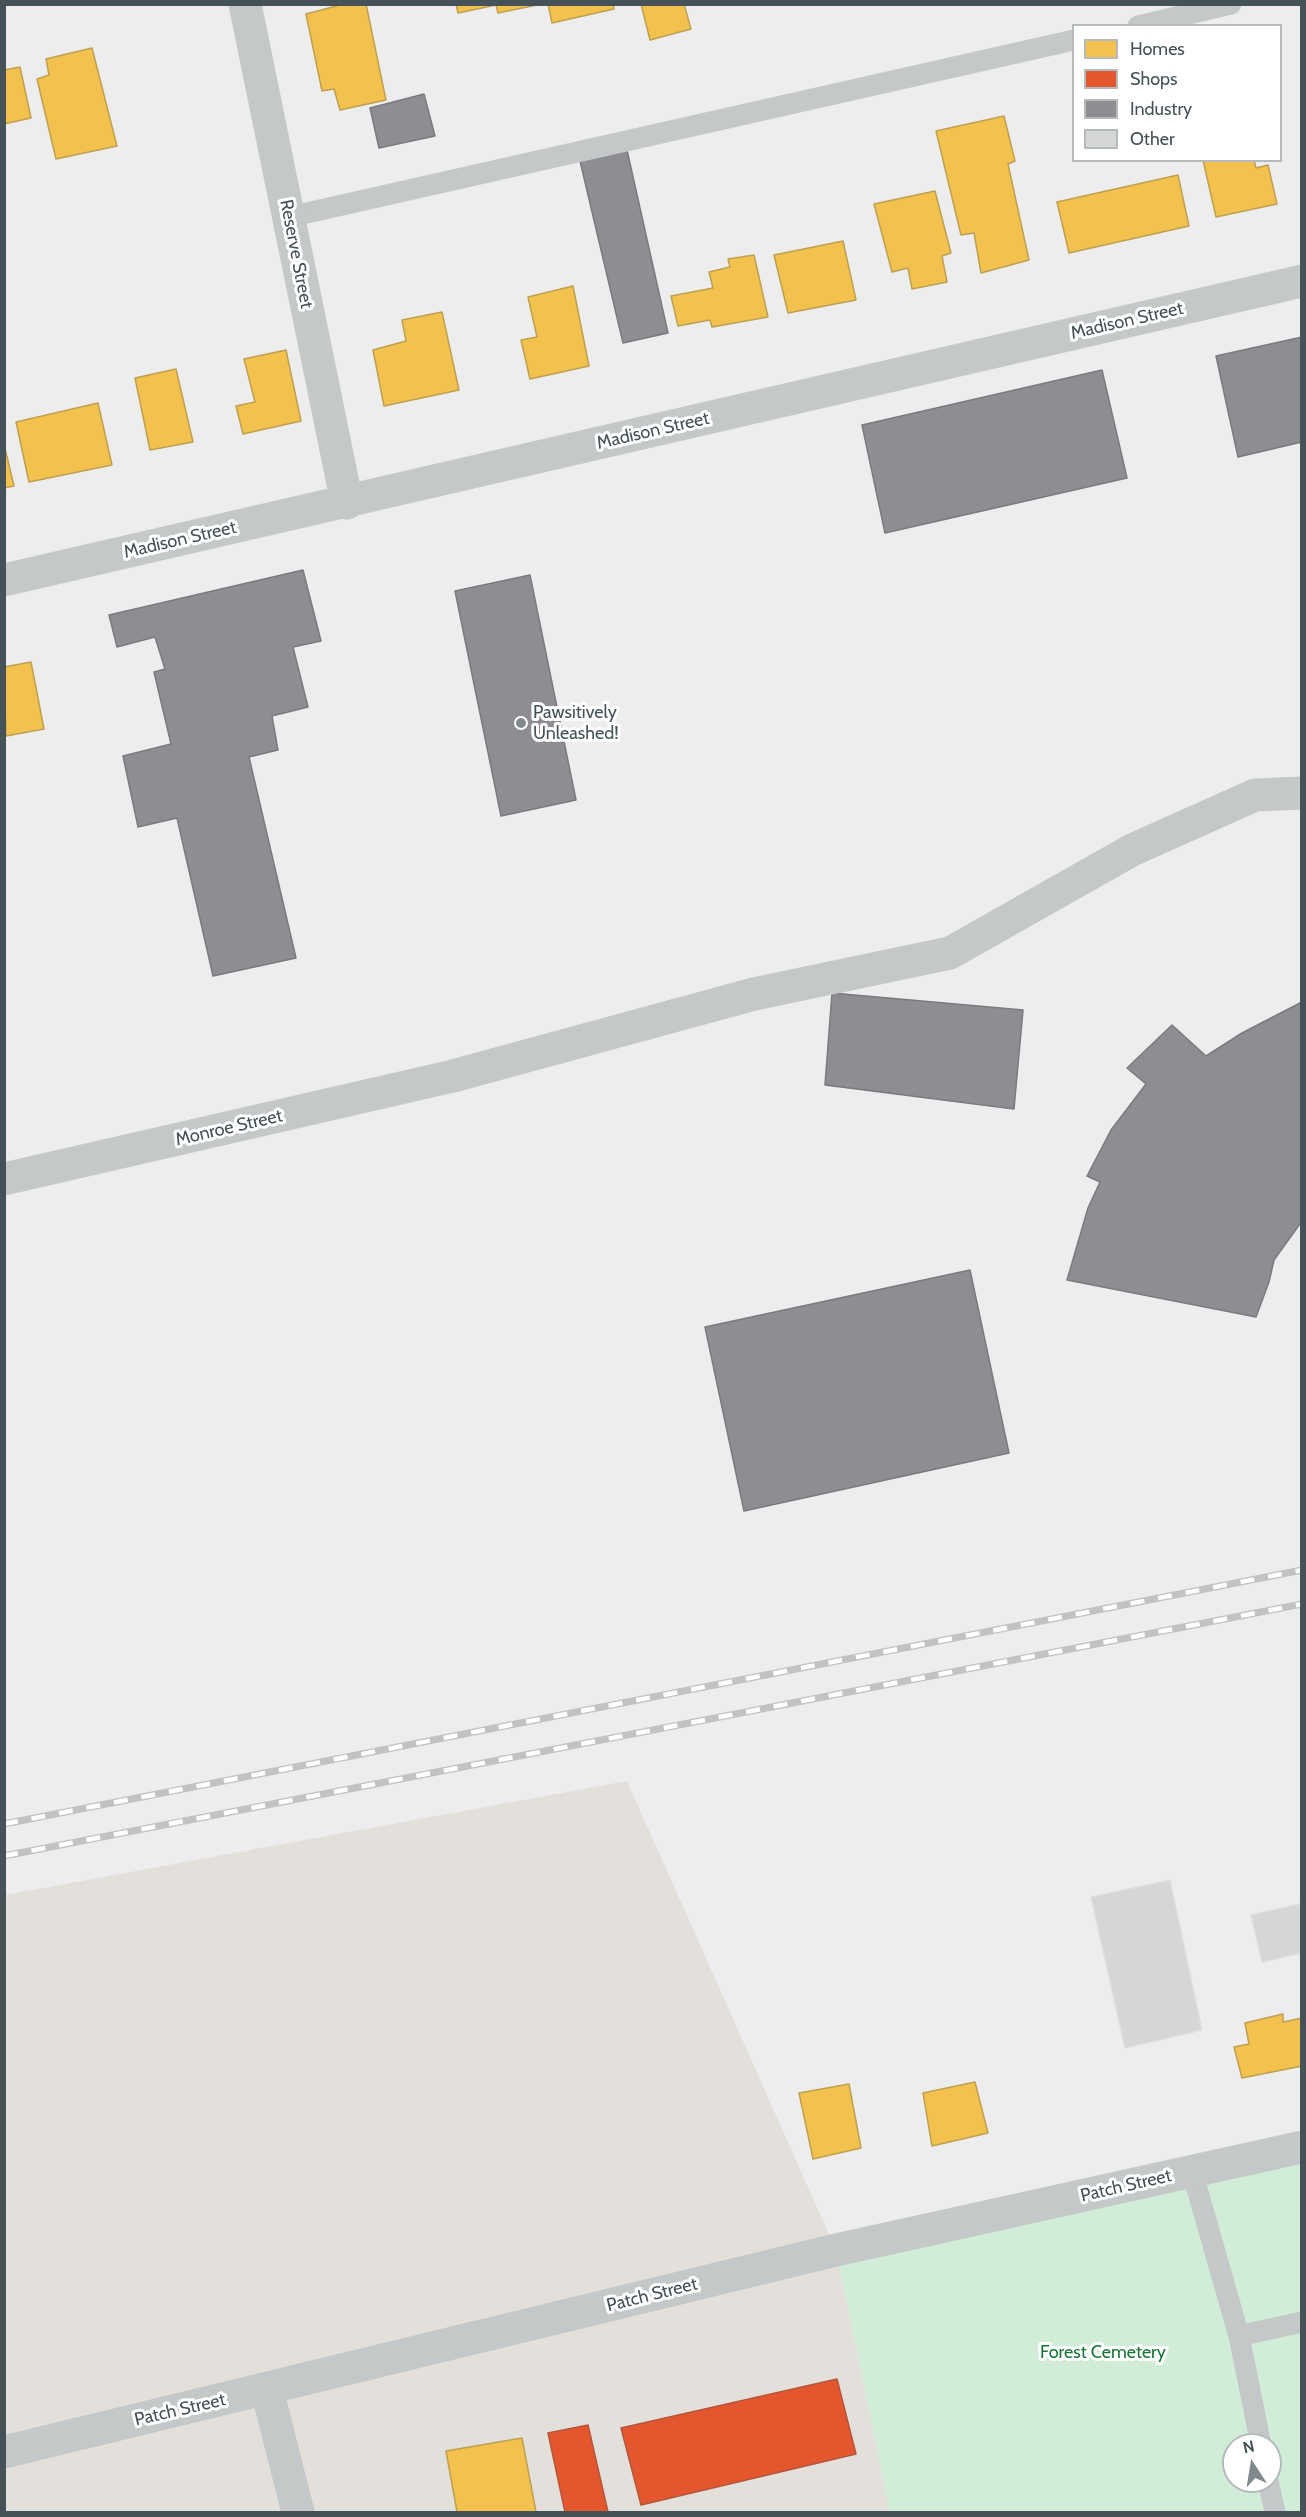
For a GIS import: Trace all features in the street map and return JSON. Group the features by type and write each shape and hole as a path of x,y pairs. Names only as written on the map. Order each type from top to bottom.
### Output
{"street":[{"name":"Reserve Street","path":"245,4 347,503"},
{"name":"Madison Street","path":"4,580 347,503 1302,281"},
{"name":"Monroe Street","path":"4,1179 453,1076 754,994 950,953 1132,850 1255,795 1302,793"},
{"name":"Patch Street","path":"4,2452 267,2390 836,2250 1302,2147"},
{"path":"267,2390 298,2512"}],"lane":[{"path":"1146,24 1231,4"},
{"path":"289,218 1072,40"},
{"path":"1192,2171 1239,2336 1259,2433"},
{"path":"1239,2336 1302,2322"},
{"path":"1271,2493 1275,2512"}],"shaded area":[{"path":"627,1781 836,2250 890,2512 5,2512 5,1895"}],"green space":[{"name":"Forest Cemetery","path":"1301,2147 1301,2512 890,2512 836,2250"}],"building: Homes":[{"path":"344,4 366,4 386,100 340,110 334,89 322,91 306,14"},
{"path":"456,4 537,5 498,13 496,5 458,13"},
{"path":"548,4 613,4 614,9 552,23"},
{"path":"641,4 684,4 691,29 650,40"},
{"path":"92,48 117,146 56,159 37,79 49,75 46,59"},
{"path":"20,67 31,118 4,124 4,70"},
{"path":"1004,116 1015,161 1008,164 1029,260 981,273 974,233 961,235 936,131"},
{"path":"1203,162 1254,162 1256,168 1268,165 1277,204 1216,217"},
{"path":"1178,175 1189,226 1069,253 1057,202"},
{"path":"935,191 951,253 942,256 947,282 912,289 908,268 892,272 874,204"},
{"path":"843,241 856,300 788,313 774,255"},
{"path":"754,255 768,317 712,327 710,320 678,326 671,296 713,288 709,272 730,267 728,259"},
{"path":"573,286 589,366 530,379 521,340 537,337 528,297"},
{"path":"442,312 459,390 384,406 373,350 406,341 402,320"},
{"path":"286,350 301,421 243,434 236,406 255,402 244,359"},
{"path":"176,369 193,442 150,450 135,378"},
{"path":"98,403 112,465 29,482 16,422"},
{"path":"4,444 14,486 4,488"},
{"path":"31,662 44,729 6,736 4,667"},
{"path":"1283,2014 1283,2022 1302,2018 1302,2066 1242,2078 1234,2047 1249,2044 1245,2023"},
{"path":"975,2082 988,2133 932,2146 923,2093"},
{"path":"849,2084 861,2148 813,2159 799,2093"},
{"path":"522,2438 536,2512 457,2512 446,2451"}],"building: Shops":[{"path":"837,2379 856,2454 641,2505 621,2428"},
{"path":"588,2425 608,2512 565,2512 548,2433"}],"building: Industry":[{"path":"424,94 435,136 379,148 370,108"},
{"path":"627,150 668,333 623,343 580,161"},
{"path":"1302,337 1302,442 1238,457 1216,356"},
{"path":"1102,370 1127,478 885,533 862,425"},
{"path":"303,570 321,641 293,647 308,707 272,716 278,750 249,757 296,958 213,976 177,818 138,827 123,756 171,744 154,672 165,669 155,637 117,647 109,615"},
{"name":"Pawsitively Unleashed!","path":"530,575 576,800 501,816 455,591"},
{"path":"832,993 1023,1010 1014,1109 825,1085"},
{"path":"1302,1002 1302,1221 1274,1260 1269,1282 1256,1317 1067,1280 1088,1208 1100,1182 1087,1176 1111,1130 1146,1084 1127,1068 1172,1025 1206,1056 1242,1033"},
{"path":"970,1270 1009,1453 744,1511 705,1327"}],"building: Other":[{"path":"1170,1880 1202,2030 1125,2048 1091,1897"},
{"path":"1299,1904 1302,1914 1302,1953 1262,1962 1251,1915"}],"railway":[{"path":"4,1824 1302,1570"},
{"path":"4,1856 1302,1604"}],"place":[{"name":"Pawsitively Unleashed!","path":"521,723"}]}
